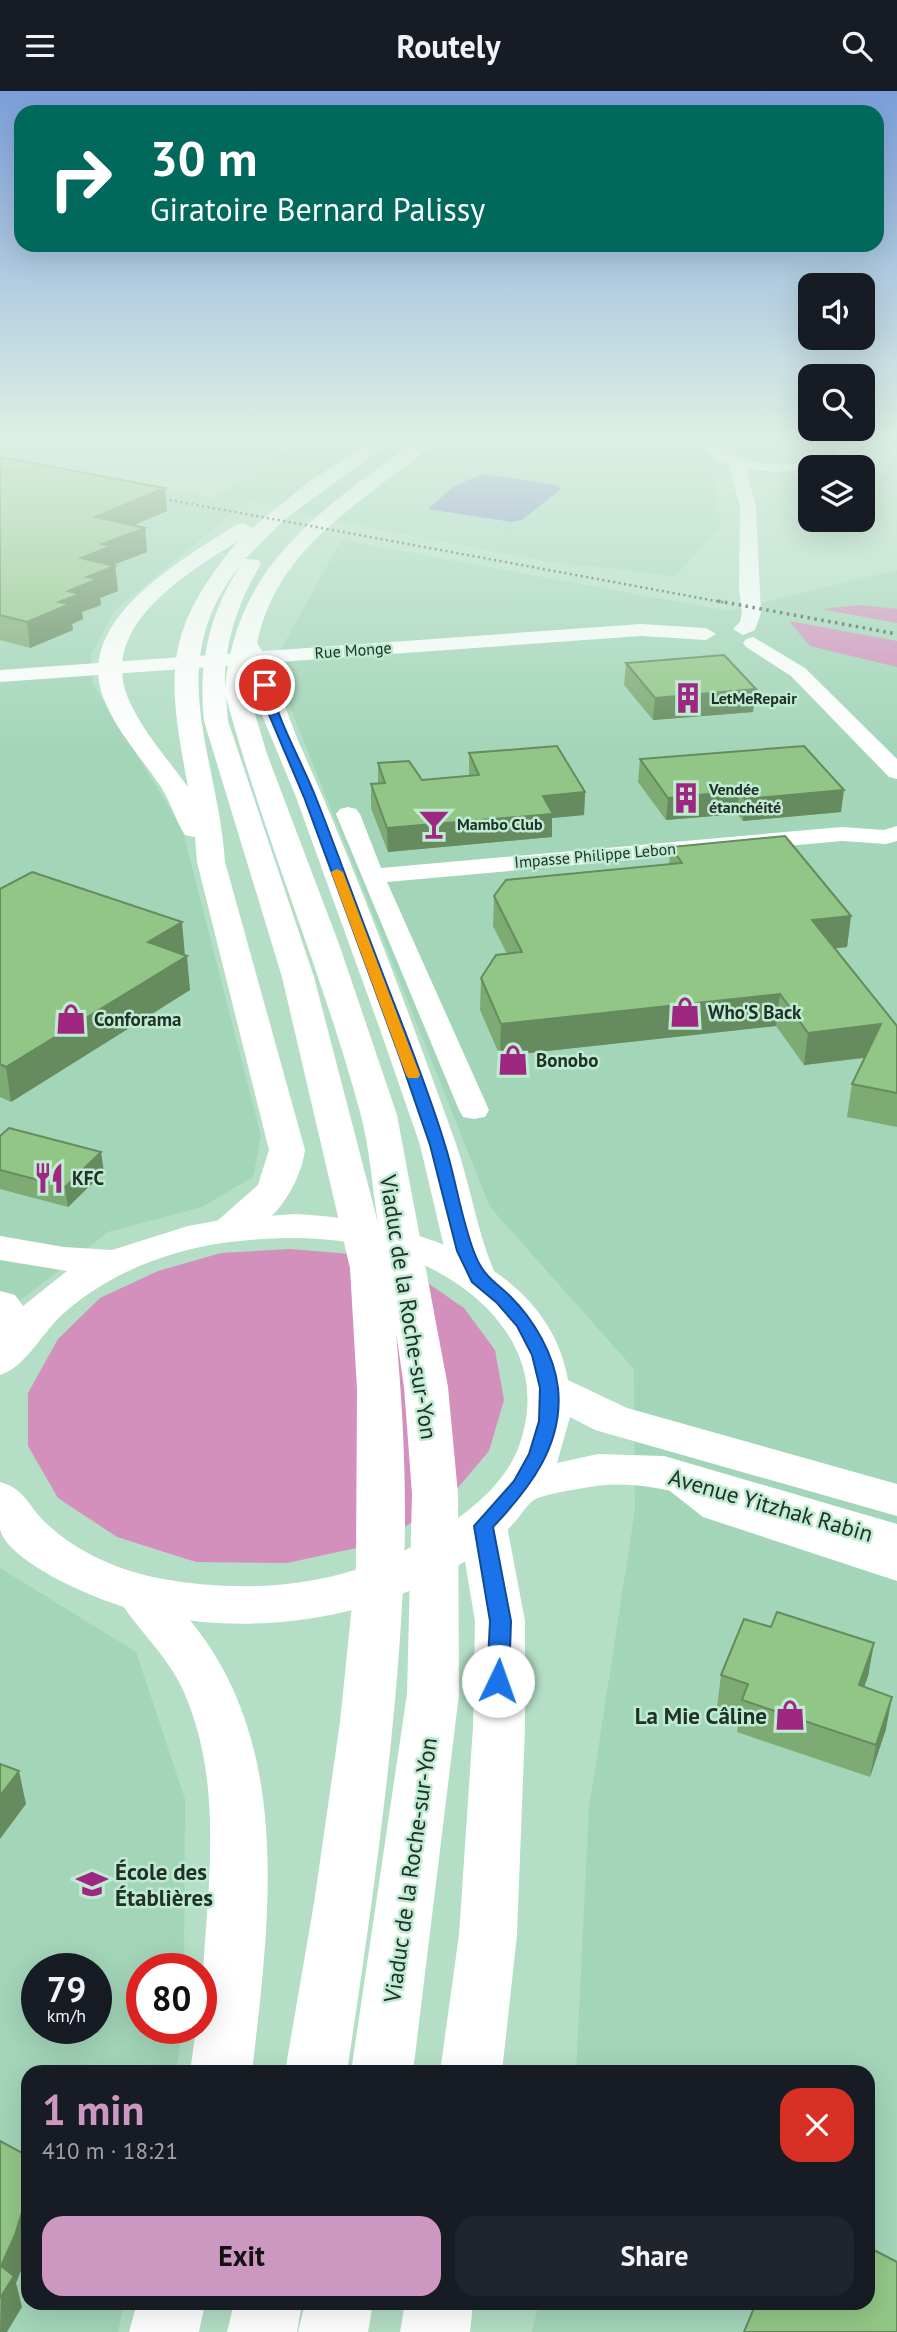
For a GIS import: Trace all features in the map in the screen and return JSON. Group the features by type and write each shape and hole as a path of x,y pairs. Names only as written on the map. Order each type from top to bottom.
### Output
{"main road":[{"path":"225,543 153,593 122,630 112,650 109,669 113,691 131,726 177,789 211,862 287,1150 286,1172 269,1197 227,1230"},
{"path":"211,862 211,829 186,706 185,682 192,632 211,591 240,550 248,543"},
{"path":"271,543 258,555 238,584 223,615 216,642 212,695 216,721 314,975"},
{"path":"300,543 267,584 252,615 237,694 314,975"},
{"path":"245,642 261,667 269,703 310,797 398,1032 438,1145 465,1251 477,1278"},
{"name":"Viaduc de la Roche-sur-Yon","path":"314,975 379,1115 426,1387 435,1493 433,1694 384,2065"},
{"name":"Viaduc de la Roche-sur-Yon","path":"314,975 370,1268 379,1389 380,1565 366,1722 343,1903 317,2065"},
{"path":"0,1498 28,1534 59,1558 97,1578 140,1593 212,1605 289,1604 374,1584 429,1562 483,1526 521,1486 539,1454 548,1421 549,1388 541,1355 524,1324 503,1299 477,1278 436,1255 388,1238 349,1231 282,1226 227,1230 170,1242 116,1262 79,1281 7,1332"},
{"path":"0,1248 64,1259 116,1262"},
{"name":"Avenue Yitzhak Rabin","path":"549,1388 611,1419 897,1500"},
{"name":"Avenue Yitzhak Rabin","path":"521,1486 598,1470 675,1475 897,1541"},
{"path":"472,2065 488,1935 499,1727 500,1621 483,1526"},
{"path":"140,1593 209,1692 231,1758 239,1827 236,1961 221,2065"},
{"path":"164,2332 170,2310"},
{"path":"262,2332 267,2310"},
{"path":"333,2332 338,2310"},
{"path":"435,2332 438,2310"}],"street":[{"path":"747,543 748,588 752,616 748,636 798,673 897,772"},
{"name":"Rue Monge","path":"0,676 641,630 719,641 720,628 748,636"},
{"path":"348,814 372,876 474,1109"},
{"name":"Impasse Philippe Lebon","path":"372,876 818,838 891,844"},
{"path":"675,1475 718,1507 897,1566"}],"shaded area":[{"path":"0,543 196,543 115,610 91,655 93,684 182,828 261,1136 253,1177 202,1207 108,1232 0,1316"},
{"path":"340,543 355,543 728,611 897,570 897,2332 532,2332 537,2310 875,2310 875,2065 576,2065 589,1809 635,1510 634,1369 490,1207 273,664"},
{"path":"448,543 706,543 675,576 551,562"},
{"path":"860,605 897,609 897,623 821,609"},
{"path":"789,621 897,641 897,667 810,646"},
{"path":"290,1249 351,1254 416,1275 464,1308 495,1350 504,1400 489,1451 445,1503 375,1544 287,1563 196,1562 117,1537 58,1498 28,1446 28,1393 58,1339 100,1298 158,1271 221,1253"},
{"name":"École des Établières","path":"0,1568 136,1652 185,1799 184,1953 126,1953 126,2044 180,2044 177,2065 21,2065 21,2310 123,2310 118,2332 0,2332"}],"building":[{"path":"0,543 106,543 102,544 112,546 81,558 115,566 87,577 98,579 68,591 80,594 59,602 70,604 27,622 0,615"},
{"path":"724,655 756,689 655,698 626,663"},
{"path":"557,746 585,792 543,796 553,814 387,828 371,784 385,783 378,763 409,761 422,780 479,775 469,753"},
{"path":"804,746 844,790 745,799 739,791 668,798 640,759"},
{"path":"785,836 851,916 812,920 897,1026 897,1093 852,1084 881,1024 808,1033 780,994 501,1024 481,978 496,955 522,952 494,896 506,880 682,863 671,847"},
{"name":"Conforama","path":"32,872 182,922 148,942 187,956 6,1067 0,1064 0,889"},
{"path":"9,1128 101,1152 65,1187 0,1170 0,1136"},
{"path":"777,1612 874,1643 859,1685 892,1697 876,1745 742,1700 748,1684 721,1675 744,1619 771,1627"},
{"path":"0,1764 19,1771 0,1796"},
{"path":"0,2141 21,2152 21,2216 1,2266 14,2276 0,2298"},
{"path":"875,2251 897,2262 897,2332 744,2332 753,2310 875,2310"}],"railway":[{"path":"400,543 727,603"},
{"path":"718,601 897,634"}],"slow traffic":[{"path":"337,872 413,1075"}],"place":[{"name":"LetMeRepair","path":"688,698"},
{"name":"Vendée étanchéité","path":"686,798"},
{"name":"Mambo Club","path":"434,824"},
{"name":"Who'S Back","path":"685,1012"},
{"name":"Conforama","path":"71,1019"},
{"name":"Bonobo","path":"513,1060"},
{"name":"KFC","path":"49,1178"},
{"name":"La Mie Câline","path":"790,1715"},
{"name":"École des Établières","path":"92,1884"}],"route":[{"path":"265,685 269,703 310,797 438,1145 465,1251 477,1278 503,1299 524,1324 541,1355 549,1388 548,1421 539,1454 521,1486 483,1526 500,1621 498,1681"}]}
